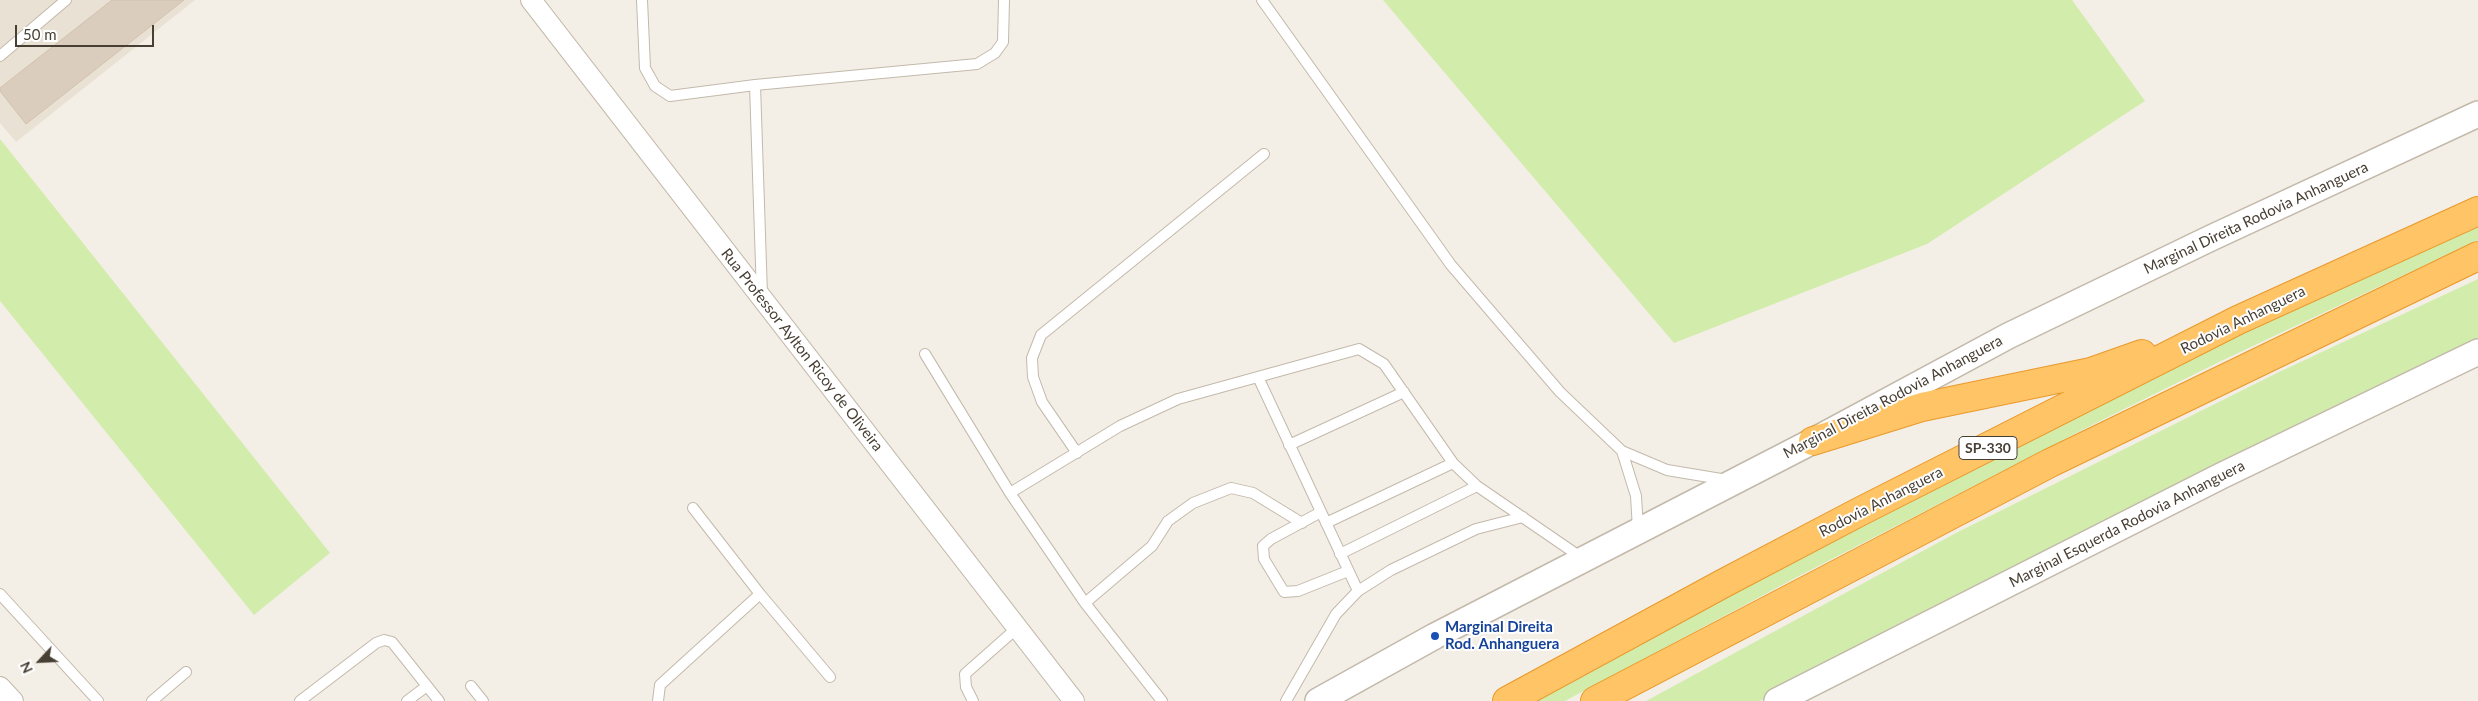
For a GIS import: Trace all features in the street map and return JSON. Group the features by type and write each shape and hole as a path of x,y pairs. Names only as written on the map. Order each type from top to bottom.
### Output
{"highway":[{"name":"Rodovia Anhanguera","path":"1507,701 1852,516 2238,320 2478,211"},
{"name":"SP-330","path":"1595,701 2050,463 2478,256"},
{"path":"1813,441 1922,407 2091,372 2238,320"}],"street":[{"name":"Rua Professor Aylton Ricoy de Oliveira","path":"530,0 1074,701"},
{"name":"Marginal Direita Rodovia Anhanguera","path":"1318,701 1435,636 1638,529 1813,441 2008,336 2211,238 2478,114"},
{"name":"Marginal Esquerda Rodovia Anhanguera","path":"1777,701 2238,468 2478,352"},
{"path":"0,686 13,701"}],"lane":[{"path":"0,56 66,0"},
{"path":"642,0 645,68 655,86 670,96 755,85 977,64 995,53 1003,42 1004,0"},
{"path":"1262,0 1451,265 1560,392 1622,451 1667,470 1733,481"},
{"path":"755,85 762,299"},
{"path":"1077,453 1042,402 1033,377 1032,358 1041,335 1264,154"},
{"path":"1010,493 1120,426 1178,399 1359,348 1384,364 1453,463 1477,486 1583,559"},
{"path":"925,354 1010,493 1085,603 1162,701"},
{"path":"1258,377 1358,592"},
{"path":"1289,445 1404,392"},
{"path":"1622,451 1636,496 1638,529"},
{"path":"1326,523 1453,463"},
{"path":"1340,554 1477,486"},
{"path":"1085,603 1152,546 1168,521 1193,503 1231,488 1253,493 1302,523"},
{"path":"693,508 760,594 830,677"},
{"path":"1321,512 1271,539 1263,546 1264,559 1284,592 1298,591 1348,571"},
{"path":"1286,701 1336,614 1358,592 1391,570 1476,529 1523,517"},
{"path":"0,594 98,701"},
{"path":"658,701 660,685 760,594"},
{"path":"973,701 966,687 966,674 1017,628"},
{"path":"300,701 376,643 384,640 392,642 439,701"},
{"path":"152,701 186,672"},
{"path":"407,701 427,686"},
{"path":"471,686 483,701"}],"shaded area":[{"path":"0,0 195,0 16,142 0,123"}],"green space":[{"path":"1383,0 2072,0 2145,101 1927,244 1674,343"},
{"path":"0,139 330,553 254,615 0,301"},
{"path":"2478,222 2478,240 2221,361 2094,424 1799,576 1565,701 1526,701 1649,634 2214,347"},
{"path":"2478,279 2478,342 1997,576 1760,701 1646,701 1956,533 2277,373"}],"building":[{"path":"112,0 184,0 26,124 0,91 0,88"}],"place":[{"name":"Marginal Direita Rod. Anhanguera","path":"1435,636"}]}
